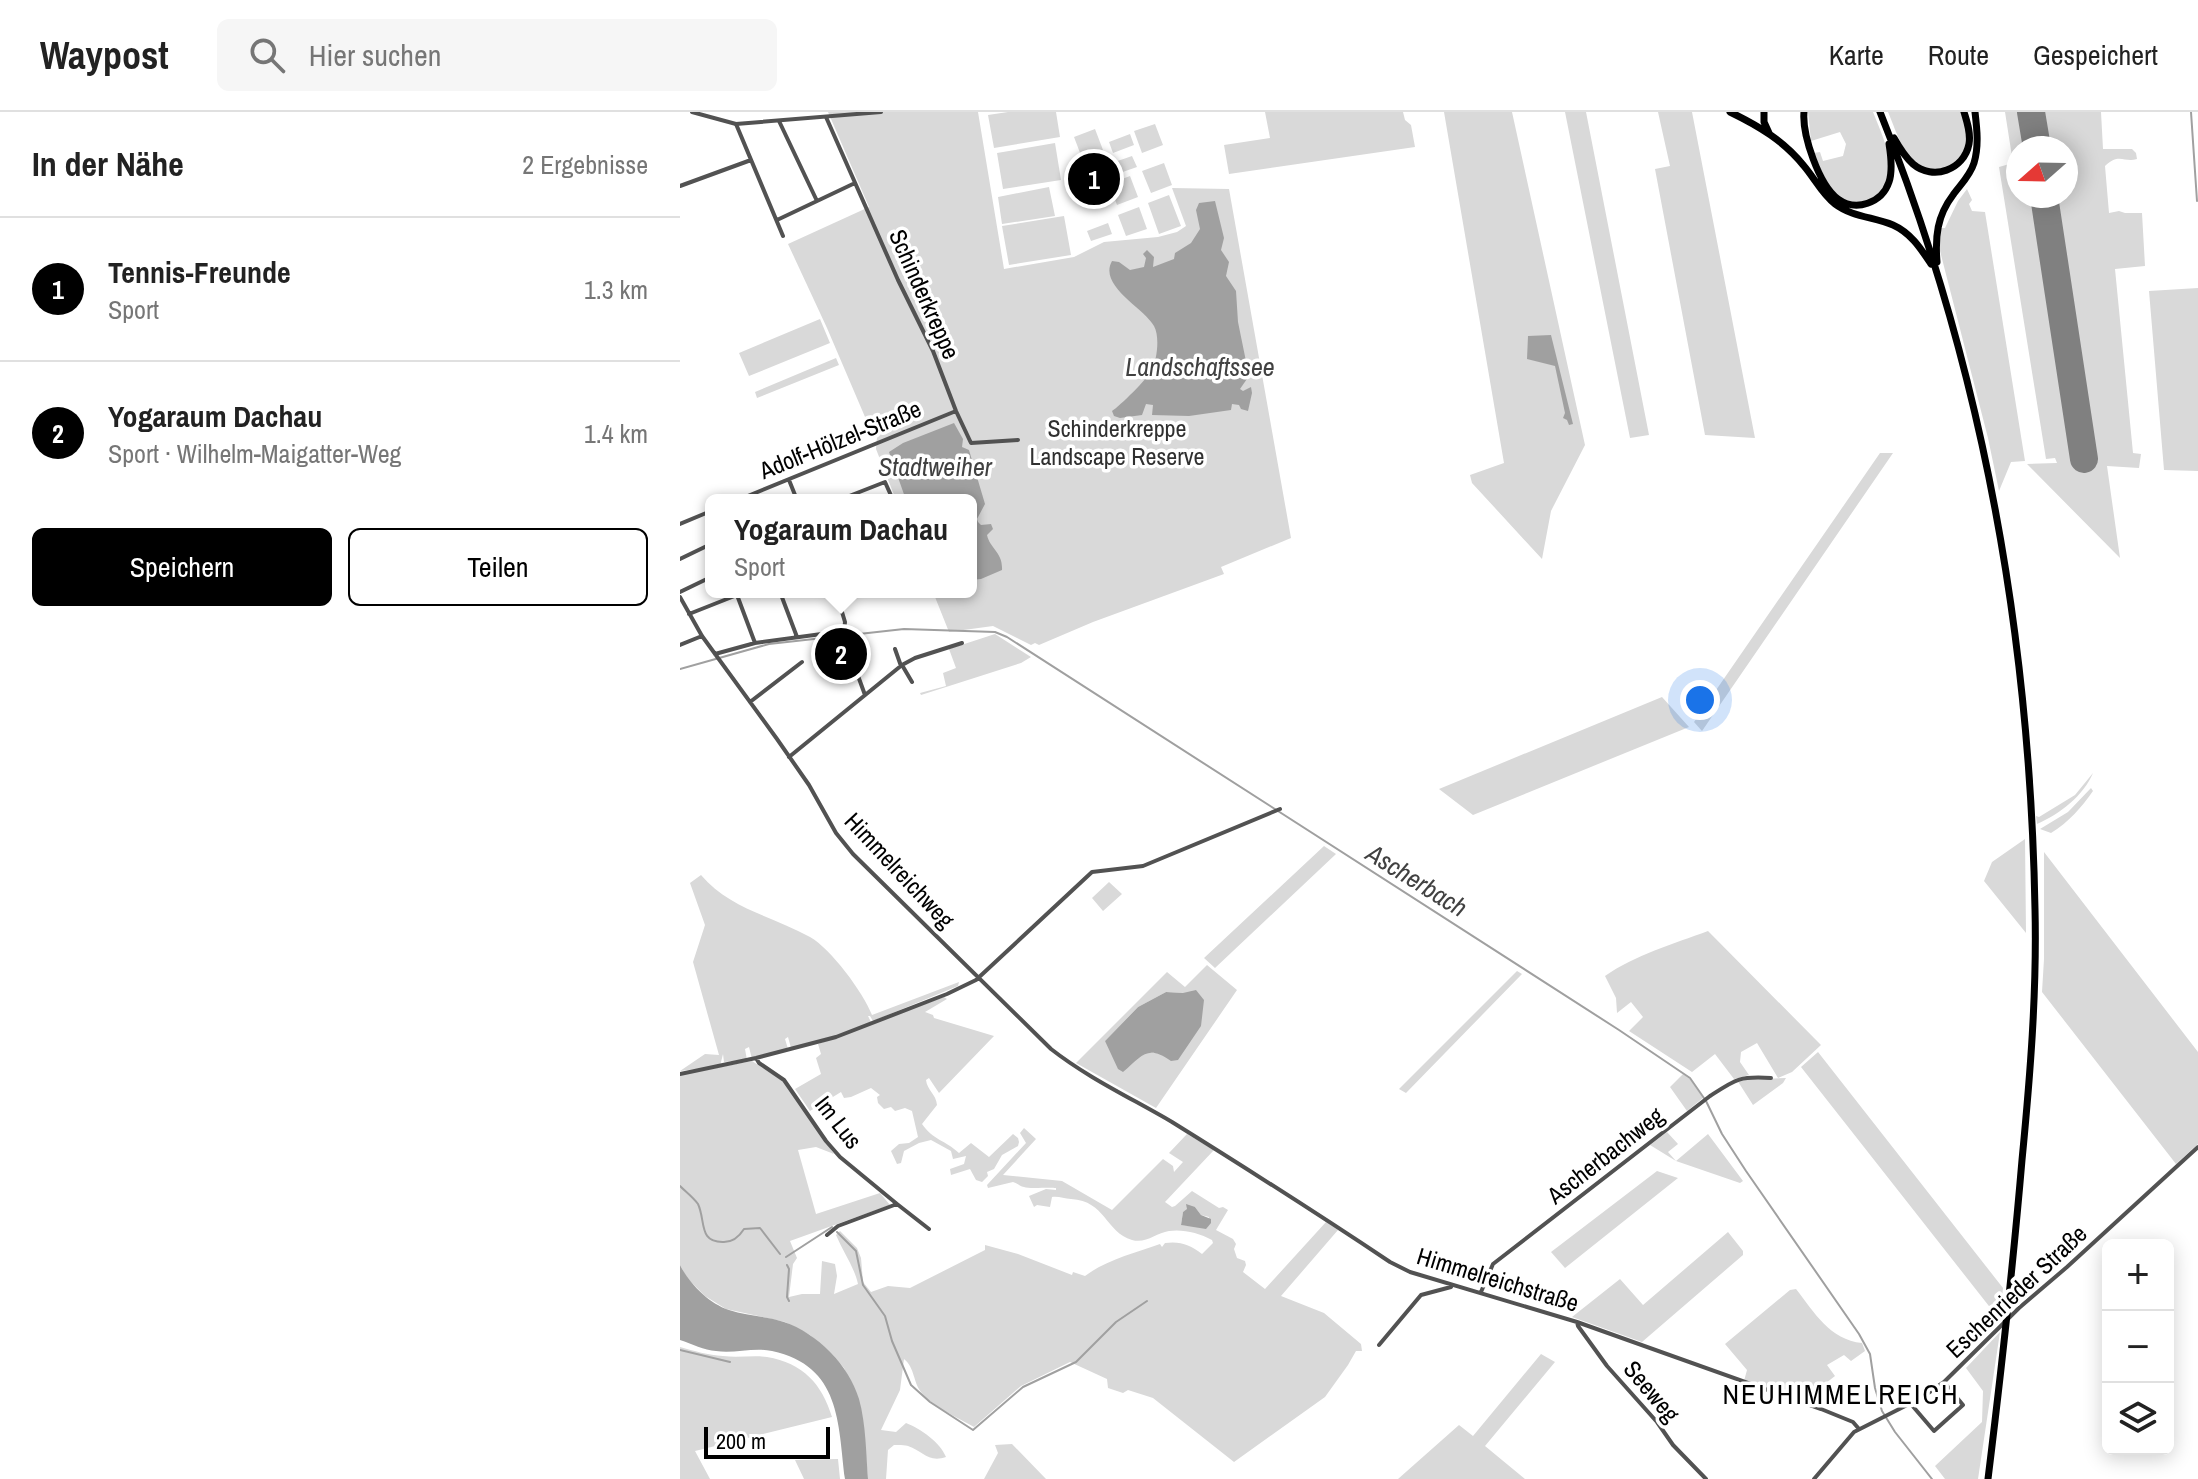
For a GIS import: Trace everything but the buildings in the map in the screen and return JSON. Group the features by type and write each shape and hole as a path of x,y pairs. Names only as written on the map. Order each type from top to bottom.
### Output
{"highway":[{"path":"1730,112 1769,133 1795,155 1836,206 1858,216 1895,226 1913,239 1938,276"},
{"path":"1764,112 1769,133"},
{"path":"1880,112 1938,276 1982,441 2010,590 2025,720 2035,911 2030,1075 2010,1300 1988,1479"},
{"path":"1886,126 1913,165 1924,171 1943,172 1955,167 1967,149 1969,129 1964,112"},
{"path":"1938,276 1937,228 1941,213 1973,166 1977,136 1975,112"},
{"path":"1803,113 1808,141 1827,188 1841,201 1853,205 1865,205 1876,199 1889,184 1891,156 1886,126"}],"street":[{"path":"692,112 736,124 881,112"},
{"name":"Schinderkreppe","path":"826,117 933,351 971,443 1018,440"},
{"path":"779,121 817,201"},
{"path":"736,124 783,236"},
{"path":"680,186 751,160"},
{"path":"777,220 855,183"},
{"name":"Adolf-Hölzel-Straße","path":"753,494 956,411"},
{"path":"788,480 794,494"},
{"path":"854,494 885,482 890,494"},
{"path":"680,524 705,514"},
{"path":"680,559 705,547"},
{"path":"680,595 705,580"},
{"name":"Himmelreichweg","path":"680,595 686,612 702,636 809,785 836,833 853,854 1051,1049 1073,1066 1153,1111"},
{"path":"686,612 728,598"},
{"path":"738,598 755,643"},
{"path":"782,598 797,637"},
{"path":"717,657 755,643 844,631 845,622 839,600 844,598"},
{"path":"680,645 702,636"},
{"path":"846,643 865,695"},
{"path":"789,757 902,666 915,658 962,643"},
{"path":"895,649 912,682"},
{"path":"750,702 802,662"},
{"path":"680,1074 836,1037 947,994 978,978 1092,872 1143,866 1278,811"},
{"name":"Im Lus","path":"756,1058 784,1080 840,1157 929,1229"},
{"name":"Ascherbachweg","path":"1481,1292 1493,1264 1705,1100 1735,1079 1771,1078"},
{"name":"Himmelreichstraße","path":"1153,1111 1252,1171 1398,1267 1577,1322 1821,1409 1853,1422 1859,1429"},
{"name":"Eschenrieder Straße","path":"1814,1479 1859,1429 1944,1382 2019,1308 2198,1147"},
{"path":"827,1235 838,1226 897,1204"},
{"path":"1379,1345 1421,1295 1454,1286"},
{"name":"Seeweg","path":"1577,1322 1607,1366 1657,1422 1673,1445 1706,1479"},
{"path":"1910,1403 1934,1431 1963,1405 1944,1382"}],"green space":[{"name":"Schinderkreppe Landscape Reserve","path":"828,112 978,112 1004,269 1074,257 1104,242 1177,232 1186,226 1172,188 1229,189 1291,538 1221,567 1224,574 1039,645 1031,645 993,626 949,632 935,598 977,598 977,494 894,494 876,449 877,437 874,438 788,244 869,207"},
{"path":"1056,112 1060,137 994,148 988,115"},
{"path":"1265,112 1403,112 1405,120 1411,125 1415,147 1229,174 1224,145 1270,138"},
{"path":"1444,112 1512,112 1585,445 1551,511 1542,559 1472,483 1470,475 1504,463"},
{"path":"1565,112 1586,112 1649,435 1630,438"},
{"path":"1658,112 1692,112 1755,438 1705,435 1655,169 1670,166"},
{"path":"1808,112 1873,112 1889,164 1887,181 1878,195 1855,203 1835,192 1814,153 1820,152 1823,161 1843,156 1846,144 1840,132 1811,141"},
{"path":"1888,112 1961,112 1966,149 1951,166 1936,169 1922,165 1906,151"},
{"path":"2005,112 2101,112 2103,149 2132,149 2136,153 2137,159 2118,159 2105,166 2109,213 2142,213 2145,266 2115,269 2133,453 2141,454 2139,468 2107,466 2120,558 2027,464 2057,463 2055,458 2046,459 1999,167 2006,165 2006,208 2078,208 2078,136 2009,136"},
{"path":"1155,124 1163,145 1142,153 1134,131"},
{"path":"1095,129 1103,150 1082,158 1074,137"},
{"path":"1130,134 1134,145 1113,153 1109,142"},
{"path":"1055,143 1061,180 1003,189 997,153"},
{"path":"1132,156 1137,167 1114,175 1109,164"},
{"path":"1164,163 1172,185 1151,193 1142,171"},
{"path":"1130,176 1138,197 1117,205 1109,184"},
{"path":"1049,187 1055,216 1002,224 998,197"},
{"path":"1967,189 1972,200 1969,204 1972,211 1985,212 2025,461 2011,462 1999,491 1939,247 1941,228 1945,228"},
{"path":"1169,195 1181,226 1159,234 1148,203"},
{"path":"1139,207 1147,229 1126,236 1118,215"},
{"path":"1064,216 1071,255 1009,265 1002,226"},
{"path":"1108,223 1112,234 1091,241 1087,231"},
{"path":"2198,288 2198,471 2164,470 2149,291"},
{"path":"820,319 830,343 749,376 739,353"},
{"path":"836,358 839,365 757,398 755,392"},
{"path":"1880,453 1893,453 1702,731 1694,722"},
{"path":"995,634 1031,657 1021,663 921,695 946,686 943,673 956,668 949,649"},
{"path":"1662,697 1689,727 1473,815 1439,789"},
{"path":"2093,773 2084,789 2070,803 2037,824 2036,816 2075,795"},
{"path":"2091,788 2093,791 2063,824 2051,833 2040,829 2068,812"},
{"path":"2025,839 2026,933 1984,881 1992,862"},
{"path":"1324,846 1336,854 1215,968 1204,958"},
{"path":"2044,852 2198,1052 2198,1144 2176,1164 2042,992"},
{"path":"701,875 712,887 738,904 818,943 846,972 872,1015 959,982 958,986 873,1021 868,1016 871,1022 835,1036 791,1048 788,1037 785,1039 788,1049 752,1059 749,1047 745,1049 747,1060 724,1062 723,1054 720,1066 680,1071 705,1054 719,1055 693,962 705,925 690,883"},
{"path":"1109,882 1122,894 1103,911 1092,898"},
{"path":"1708,931 1821,1045 1792,1072 1778,1078 1757,1043 1741,1052 1740,1062 1749,1075 1734,1079 1715,1054 1692,1072 1629,1031 1643,1017 1631,1002 1617,1013 1616,998 1605,976 1642,956"},
{"path":"1207,965 1237,990 1156,1108 1076,1063 1167,972 1185,987","holes":["1166,992 1183,993 1160,1053 1145,1053 1105,1041 1138,1007"]},
{"path":"1517,971 1522,974 1406,1093 1399,1089"},
{"path":"944,997 947,999 925,1012 934,1018 994,1036 939,1093 929,1078 926,1080 937,1105 922,1124 959,1153 971,1143 989,1157 1013,1134 1018,1138 1018,1146 1002,1155 982,1182 976,1180 970,1169 951,1175 950,1169 964,1164 966,1156 953,1159 951,1151 931,1140 904,1151 901,1163 897,1164 891,1151 899,1144 909,1143 918,1137 912,1111 905,1108 895,1111 891,1107 884,1109 878,1103 877,1097 880,1095 871,1088 844,1098 841,1092 810,1111 795,1089 821,1074 816,1058 821,1054 818,1044"},
{"path":"1818,1052 2003,1288 2001,1310 1996,1315 1801,1067"},
{"path":"752,1061 783,1081 834,1154 816,1147 798,1150 816,1214 880,1193 890,1205 790,1241 797,1258 793,1264 789,1297 820,1294 822,1261 835,1264 834,1294 858,1284 836,1235 840,1231 857,1248 863,1282 871,1292 888,1286 910,1288 985,1250 985,1245 1072,1275 1073,1272 1085,1276 1111,1261 1160,1244 1162,1247 1165,1243 1185,1244 1202,1254 1213,1243 1202,1235 1174,1231 1142,1241 1132,1240 1116,1230 1092,1205 1083,1201 1052,1197 1050,1207 1034,1207 1029,1196 1056,1188 1027,1188 1013,1182 988,1188 987,1185 1026,1143 1020,1133 1024,1128 1036,1139 1003,1175 1062,1181 1112,1210 1163,1159 1173,1166 1174,1172 1183,1162 1169,1153 1187,1134 1214,1150 1165,1202 1175,1206 1192,1191 1219,1208 1228,1210 1216,1230 1233,1239 1237,1258 1245,1261 1243,1272 1265,1289 1326,1222 1338,1230 1281,1296 1324,1313 1361,1344 1362,1351 1356,1351 1325,1397 1234,1462 1153,1398 1108,1388 1107,1379 1070,1362 1021,1386 974,1427 926,1397 918,1388 904,1359 900,1390 881,1430 896,1432 906,1423 929,1437 946,1457 930,1457 907,1446 894,1445 888,1450 886,1479 868,1479 862,1415 844,1368 834,1356 810,1335 785,1322 726,1309 705,1296 687,1278 680,1265 680,1075","holes":["1195,1207 1201,1215 1209,1217 1206,1227 1181,1225 1183,1212"]},
{"path":"1683,1074 1703,1098 1687,1111 1670,1087"},
{"path":"1786,1078 1753,1105 1737,1080"},
{"path":"1667,1132 1678,1144 1668,1152 1676,1161 1650,1145"},
{"path":"1708,1134 1743,1181 1740,1183 1676,1161"},
{"path":"1657,1171 1678,1178 1565,1268 1551,1252"},
{"path":"1728,1232 1743,1255 1642,1342 1572,1317 1620,1279 1643,1305"},
{"path":"1796,1289 1824,1324 1841,1337 1862,1343 1865,1351 1851,1361 1844,1355 1827,1365 1835,1376 1803,1401 1744,1381 1747,1370 1725,1344 1790,1290"},
{"path":"2000,1332 1978,1479 1945,1479 1935,1466 1982,1422 1983,1391 1966,1368"},
{"path":"680,1347 734,1357 767,1357 791,1364 817,1385 832,1417 695,1451 710,1479 680,1479"},
{"path":"1541,1354 1555,1362 1485,1446 1525,1479 1398,1479 1459,1425 1473,1436"},
{"path":"1012,1444 1046,1479 984,1479 998,1453 995,1445"},
{"path":"838,1459 840,1479 804,1479 795,1460"}],"water":[{"name":"Landschaftssee","path":"1215,201 1224,238 1221,250 1229,262 1226,276 1236,291 1238,322 1249,376 1240,389 1243,391 1251,387 1252,393 1248,411 1232,404 1231,410 1189,416 1152,415 1153,405 1146,404 1142,415 1114,416 1112,411 1134,392 1152,370 1157,342 1156,331 1149,319 1116,288 1111,279 1109,270 1112,261 1130,270 1144,267 1146,258 1143,254 1147,250 1154,257 1153,267 1174,259 1175,253 1191,243 1200,229 1196,210 1199,203"},
{"path":"1551,335 1573,424 1569,425 1563,418 1565,413 1555,366 1527,359 1528,336"},
{"name":"Stadtweiher","path":"954,423 963,439 962,447 969,450 985,504 977,519 977,494 904,494 889,452 903,443"},
{"name":"Stadtweiher","path":"977,519 981,525 991,524 993,529 987,535 1002,564 1002,570 977,579"},
{"path":"1196,990 1204,1000 1201,1026 1178,1060 1171,1061 1150,1053 1140,1057 1123,1072 1118,1069 1105,1041 1138,1007 1166,992"},
{"path":"1186,1204 1211,1219 1206,1229 1181,1225"},
{"path":"680,1265 688,1279 714,1303 729,1310 796,1327 820,1342 840,1363 859,1399 868,1479 845,1479 832,1400 824,1383 812,1369 772,1351 716,1351 680,1340"}],"waterway":[{"path":"2191,112 2197,201"},
{"name":"Ascherbach","path":"680,669 769,644 904,629 995,632 1619,1030 1690,1078 1746,1171 1859,1334 1870,1354 1882,1411 1932,1479"},
{"path":"680,1186 698,1204 704,1230 710,1239 727,1242 744,1229 760,1228 780,1254"},
{"path":"786,1257 832,1227"},
{"path":"837,1232 856,1251 863,1285 885,1316 911,1385 930,1402 973,1430 1023,1387 1076,1362 1116,1322 1147,1301"},
{"path":"787,1265 789,1301"},
{"path":"680,1350 730,1362"}],"runway":[{"path":"2031,112 2035,136"},
{"path":"2046,208 2084,459"}],"place":[{"name":"Tennis-Freunde","path":"1094,179"},
{"name":"Yogaraum Dachau","path":"841,654"}],"district":[{"name":"NEUHIMMELREICH","path":"1841,1394"}]}
